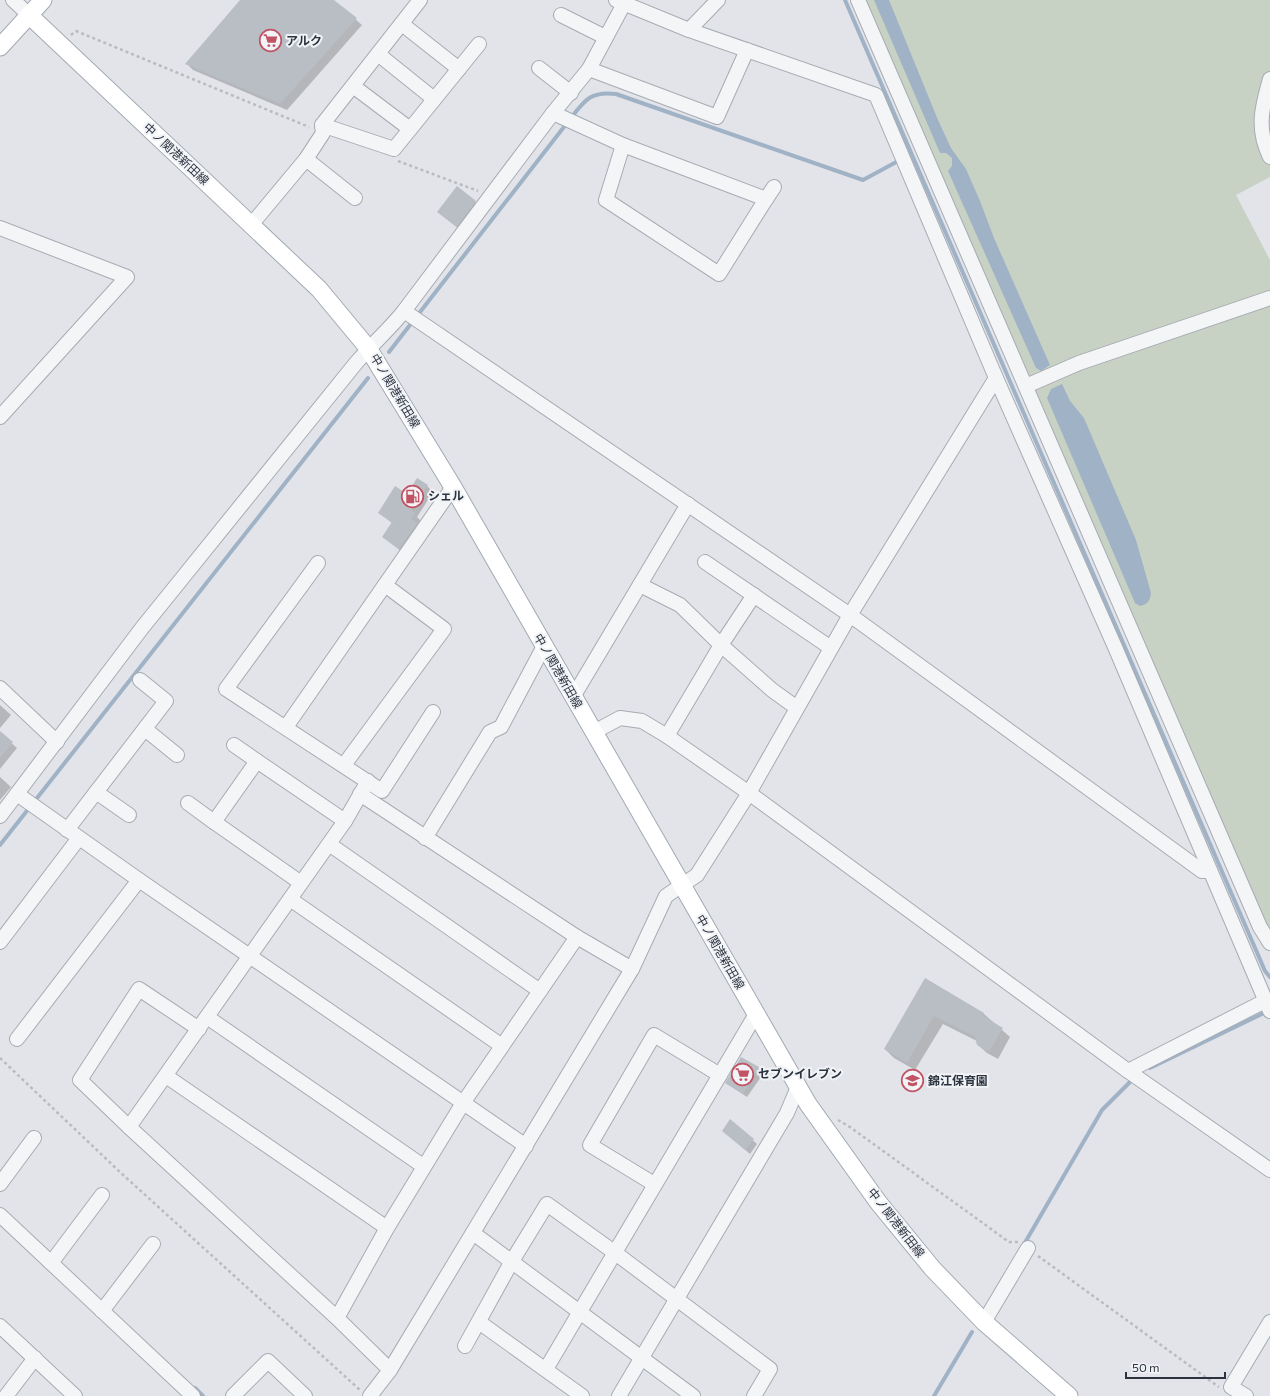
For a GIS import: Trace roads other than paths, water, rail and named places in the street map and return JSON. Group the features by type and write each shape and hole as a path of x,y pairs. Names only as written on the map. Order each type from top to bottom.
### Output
{"main road":[{"path":"0,47 43,0"},
{"name":"中ノ関港新田線","path":"29,15 319,289 368,348 452,487 808,1104 878,1202 932,1268 984,1322 1069,1396"}],"street":[{"path":"13,0 29,15"},
{"path":"251,225 306,159 322,129 353,86 420,0"},
{"path":"689,30 718,0"},
{"path":"858,0 1254,912 1270,943"},
{"path":"0,816 142,628 368,348 385,334 404,312 553,113 571,93 589,69 622,1 689,30 876,95 996,378 1115,647 1268,1006 1128,1071"},
{"path":"561,15 605,36"},
{"path":"402,24 459,69"},
{"path":"322,129 394,149 479,44"},
{"path":"589,69 717,117 747,50"},
{"path":"378,54 434,99"},
{"path":"540,68 571,93"},
{"path":"1270,79 1264,100 1260,128 1270,157"},
{"path":"353,86 410,129"},
{"path":"553,113 623,146 766,199"},
{"path":"623,146 606,200 719,274 774,187"},
{"path":"306,159 355,198"},
{"path":"0,228 127,276 0,416"},
{"path":"1026,386 1100,355 1270,298"},
{"path":"404,312 850,615 1202,871 1210,870"},
{"path":"365,1393 390,1370 526,1146 632,969 666,896 697,875 749,793 850,615 996,378"},
{"path":"286,727 452,487"},
{"path":"573,697 688,504"},
{"path":"705,562 832,648"},
{"path":"318,564 226,689 382,791 432,712"},
{"path":"344,765 444,629 385,585"},
{"path":"640,585 680,605 721,646 772,690 797,708"},
{"path":"667,736 721,646 754,595"},
{"path":"425,838 490,732 501,727 544,646"},
{"path":"67,830 166,701 140,680"},
{"path":"0,688 57,742"},
{"path":"594,732 620,718 642,721 667,736 749,793 1128,1071 1270,1170"},
{"path":"145,729 177,755"},
{"path":"234,745 345,821"},
{"path":"214,822 257,761"},
{"path":"129,1127 345,821 368,782"},
{"path":"96,792 129,815"},
{"path":"17,794 139,880 526,1146"},
{"path":"360,794 577,937 632,969"},
{"path":"188,803 301,883"},
{"path":"0,942 79,838"},
{"path":"329,844 540,991"},
{"path":"18,1039 139,880"},
{"path":"290,899 502,1046"},
{"path":"337,1318 423,1166 463,1103 577,937"},
{"path":"199,1029 140,989 80,1080 337,1318 390,1370"},
{"path":"546,1369 654,1184 756,1014"},
{"path":"207,1017 423,1166"},
{"path":"654,1184 590,1145 654,1035 720,1074"},
{"path":"166,1076 387,1228"},
{"path":"619,1396 787,1113 798,1087"},
{"path":"0,1184 34,1138"},
{"path":"51,1263 102,1196"},
{"path":"465,1346 512,1261 547,1204 614,1252 770,1369 754,1396"},
{"path":"0,1215 193,1396"},
{"path":"473,1233 693,1396"},
{"path":"102,1311 153,1244"},
{"path":"984,1322 1028,1248"},
{"path":"479,1322 582,1396"},
{"path":"1246,1396 1231,1387 1270,1322"},
{"path":"0,1326 73,1395"},
{"path":"6,1396 35,1358"},
{"path":"233,1396 268,1361 305,1396"}],"water":[{"path":"874,0 889,0 938,120 951,148 966,169 994,238 1050,365 1041,371 1036,368 948,171 952,166 952,158 946,153 940,153"},
{"path":"1062,384 1070,401 1084,418 1136,540 1151,593 1148,602 1143,605 1140,606 1135,603 1047,398 1051,389"}],"waterway":[{"path":"845,0 1265,971 1270,977"},
{"path":"571,118 585,101 595,95 608,93 616,94 863,180 900,160"},
{"path":"389,352 567,123"},
{"path":"0,845 368,378"},
{"path":"1150,1068 1268,1011"},
{"path":"1023,1246 1102,1110 1134,1078"},
{"path":"934,1396 972,1332"},
{"path":"195,1388 203,1396"}],"place":[{"name":"アルク","path":"271,41"},
{"name":"シェル","path":"413,496"},
{"name":"セブンイレブン","path":"742,1074"},
{"name":"錦江保育園","path":"912,1081"}]}
